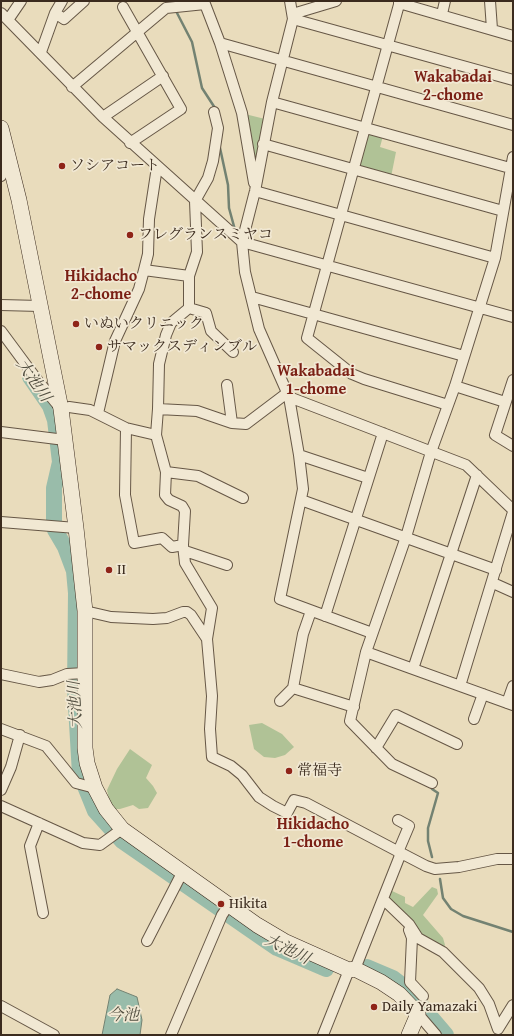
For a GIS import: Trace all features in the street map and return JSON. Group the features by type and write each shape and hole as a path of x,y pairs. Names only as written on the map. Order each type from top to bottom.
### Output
{"street":[{"path":"8,20 21,1"},
{"path":"41,52 55,13 62,1"},
{"path":"55,13 64,19 84,1"},
{"path":"290,1 293,20"},
{"path":"336,1 296,13 293,20 272,102 255,191 242,242 245,272 259,329 288,395 300,455 303,489 280,599 311,612 372,633"},
{"path":"442,14 445,1"},
{"path":"490,1 492,29"},
{"path":"448,405 352,374 307,338 399,2 513,36"},
{"path":"72,86 139,32 164,5 205,4 220,43 242,113 255,191"},
{"path":"123,7 139,32 181,109 130,142"},
{"path":"1,12 102,117 242,242 327,264 513,318"},
{"path":"293,20 513,80"},
{"path":"220,43 376,85 513,125"},
{"path":"102,117 163,76"},
{"path":"272,102 510,168"},
{"path":"189,308 189,276 197,252 195,201 208,178 213,161 218,128 214,112"},
{"path":"1,128 19,200 61,409 61,440 76,528 85,612 82,673 85,748 92,787 106,809 122,829 180,877 226,909 284,941 382,982 405,999 436,1035"},
{"path":"263,144 503,211"},
{"path":"432,784 392,764 350,721 366,652 406,537 431,452 455,386 495,258 513,157"},
{"path":"1,176 9,159"},
{"path":"98,413 115,341 139,289 148,254 149,219 157,167"},
{"path":"255,191 495,258"},
{"path":"144,270 189,276"},
{"path":"252,297 464,356"},
{"path":"1,305 40,306"},
{"path":"189,308 206,313 211,331 233,352"},
{"path":"189,308 171,323 166,335 159,364 156,435 166,472 165,482 167,498 182,506 185,511 185,563 212,608 207,639 212,696 210,729 212,757 231,766 260,796 273,806 287,813 294,800 306,803 426,866 435,869 459,867 497,859 513,859"},
{"path":"1,330 38,381 61,409"},
{"path":"513,380 509,398 495,435 513,446"},
{"path":"227,385 232,423"},
{"path":"455,386 509,398"},
{"path":"158,409 197,411 232,423 246,424 288,395"},
{"path":"288,395 466,465 513,511 460,686"},
{"path":"61,409 69,407 98,413 126,428 156,435"},
{"path":"126,428 125,496 134,542 162,538 172,547 184,548 227,565"},
{"path":"1,432 61,440"},
{"path":"325,616 383,433"},
{"path":"300,455 368,478"},
{"path":"166,472 198,476 244,498"},
{"path":"413,669 477,475"},
{"path":"301,500 496,570"},
{"path":"1,522 76,528"},
{"path":"492,583 513,592"},
{"path":"85,612 111,617 153,619 167,618 183,612 188,612 207,639"},
{"path":"280,701 293,688 303,634 311,612"},
{"path":"366,652 510,704 513,686"},
{"path":"1,674 39,682 52,680 67,674 82,673"},
{"path":"293,688 354,707"},
{"path":"474,719 483,694"},
{"path":"376,748 396,715 457,744"},
{"path":"1,729 46,746 76,783 92,787"},
{"path":"1,790 11,767 20,735"},
{"path":"1,806 83,843 100,845 122,829"},
{"path":"323,1035 383,899 400,852 409,826 398,820"},
{"path":"39,823 30,846 43,913"},
{"path":"147,941 180,877"},
{"path":"383,899 409,924 418,938 443,952 478,988 489,1004 498,1029 513,1005"},
{"path":"171,1035 226,909"},
{"path":"399,915 412,938 410,982 420,992 405,999"},
{"path":"1,1006 54,1035"},
{"path":"409,1035 418,1014"}],"shaded area":[{"path":"245,114 265,119 256,164 253,164"},
{"path":"371,133 383,136 380,147 396,152 391,177 362,169 360,165 368,135"},
{"path":"262,723 282,734 294,747 285,755 275,758 264,757 254,749 249,725"},
{"path":"130,749 152,765 146,778 157,793 148,808 139,809 133,805 120,809 111,809 107,790 117,769"},
{"path":"432,887 437,889 438,894 423,915 443,938 445,945 443,949 427,940 386,899 390,890 405,897 405,903 413,907"}],"water":[{"name":"今池","path":"117,989 137,997 142,1020 140,1035 102,1035 110,995"}],"waterway":[{"path":"176,11 192,42 202,88 215,108"},
{"path":"220,148 228,185 229,208 235,230"},
{"name":"大池川","path":"30,377 50,406 55,420 60,462 54,488 55,530 65,547 74,571 76,593 75,689 80,774 95,811 122,841 265,940 277,948 326,969"},
{"path":"432,789 438,793 428,828 428,841 432,857"},
{"path":"440,879 443,898 451,909 463,916 513,932"},
{"name":"大池川","path":"367,967 393,978 406,988 446,1035"}],"place":[{"name":"ソシアコート","path":"62,166"},
{"name":"フレグランスミヤコ","path":"130,235"},
{"name":"いぬいクリニック","path":"76,324"},
{"name":"サマックスディンブル","path":"99,347"},
{"name":"II","path":"109,570"},
{"name":"常福寺","path":"289,771"},
{"name":"Hikita","path":"221,904"},
{"name":"Daily Yamazaki","path":"374,1007"}],"district":[{"name":"Wakabadai 2-chome","path":"453,87"},
{"name":"Hikidacho 2-chome","path":"101,286"},
{"name":"Wakabadai 1-chome","path":"316,381"},
{"name":"Hikidacho 1-chome","path":"313,834"}]}
